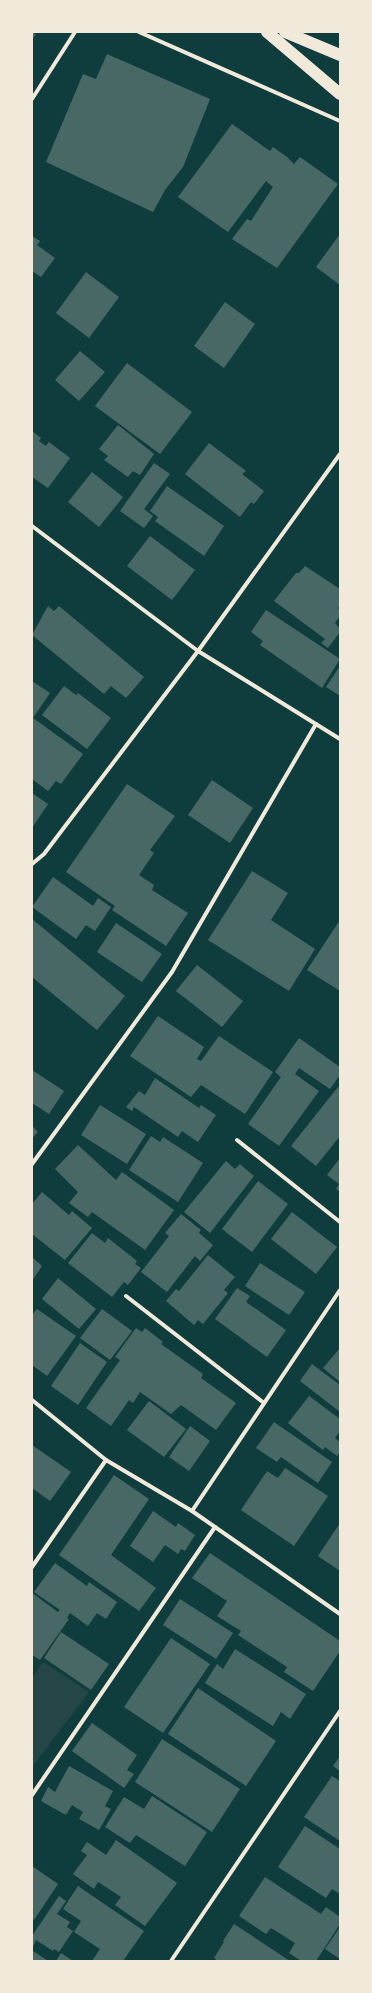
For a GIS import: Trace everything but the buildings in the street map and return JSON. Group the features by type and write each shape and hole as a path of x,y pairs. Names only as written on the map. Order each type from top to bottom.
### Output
{"highway":[{"path":"267,32 340,94"},
{"path":"285,32 340,56"}],"street":[{"path":"32,99 75,32"},
{"path":"139,32 340,121"},
{"path":"32,864 44,854 198,651 340,454"},
{"path":"32,526 198,651 340,739"},
{"path":"32,1164 172,972 316,724"},
{"path":"237,1140 340,1222"},
{"path":"192,1511 340,1290"},
{"path":"126,1296 264,1403"},
{"path":"32,1400 106,1460 192,1511 340,1614"},
{"path":"32,1568 106,1460"},
{"path":"32,1795 215,1527"},
{"path":"171,1961 340,1711"}],"shaded area":[{"path":"43,1662 89,1692 32,1767 32,1678"}]}
